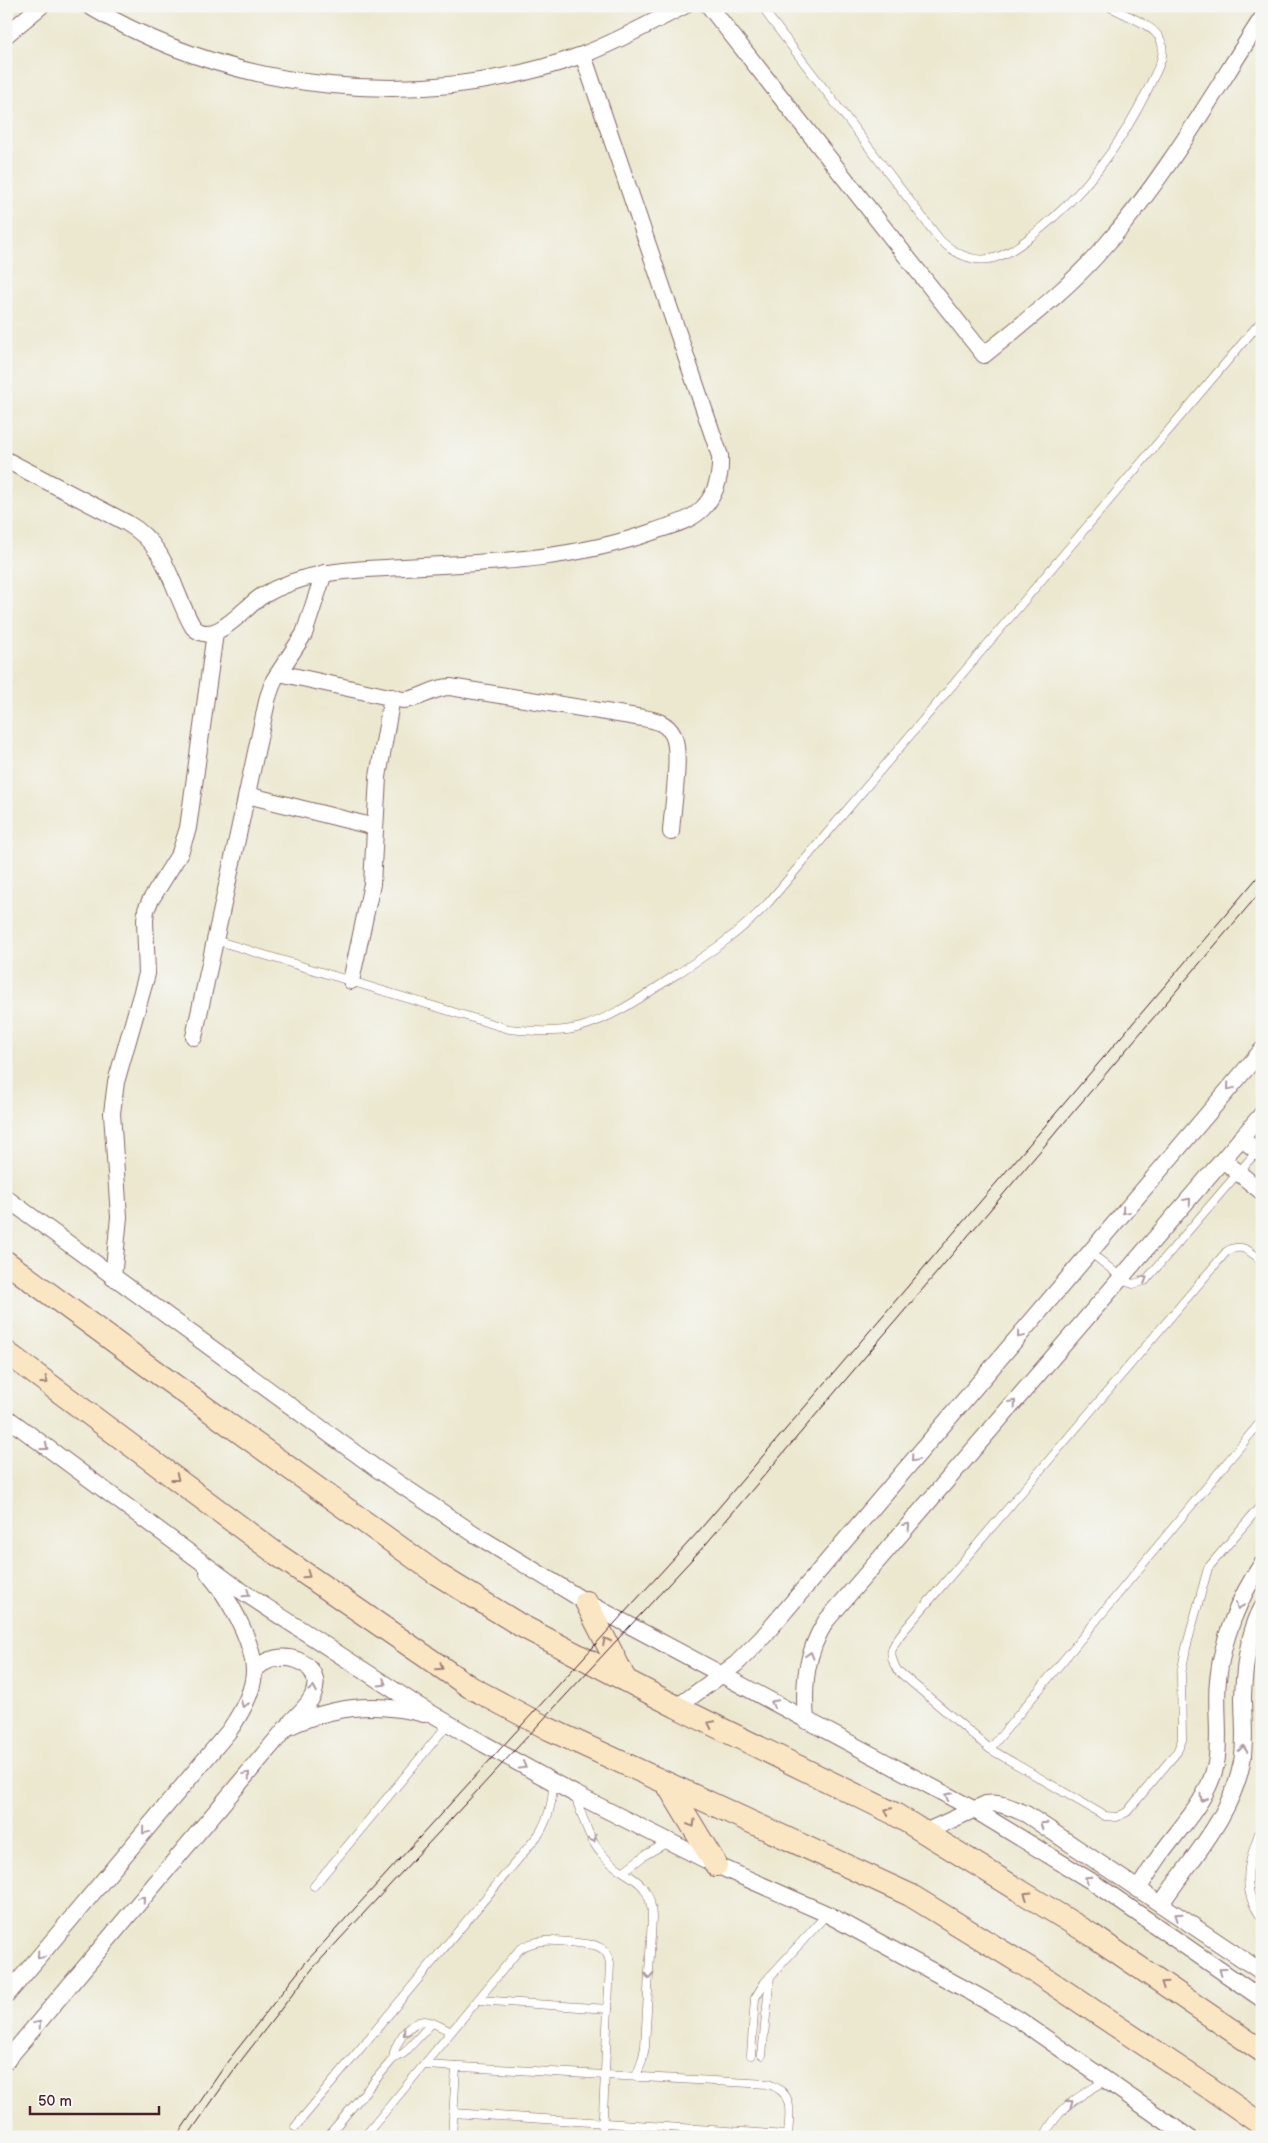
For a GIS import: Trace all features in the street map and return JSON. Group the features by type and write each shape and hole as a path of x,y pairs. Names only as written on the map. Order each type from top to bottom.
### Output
{"main road":[{"path":"6,1262 438,1574 520,1625 677,1707 893,1813 926,1832 1092,1935 1262,2051"},
{"path":"6,1352 278,1555 470,1687 549,1729 910,1896 1034,1971 1262,2125"},
{"path":"586,1602 626,1681"},
{"path":"667,1784 716,1865"}],"street":[{"path":"6,35 41,6"},
{"path":"88,6 116,22 170,47 227,66 286,80 346,87 406,88 466,83 525,72 583,55 684,6"},
{"path":"709,6 984,355 1040,310 1073,280 1134,213 1160,177 1262,18"},
{"path":"6,460 127,523 145,535 165,563 193,627 203,633 215,633 259,598 277,587 296,579 324,573 522,560 562,555 640,536 678,523 702,509 711,498 717,484 720,456 583,55"},
{"path":"194,1037 268,697 279,673 304,634 324,573"},
{"path":"113,1278 119,1217 113,1128 113,1097 119,1067 147,974 146,910 180,853 188,828 215,633"},
{"path":"279,673 392,697 412,699 438,688 450,687 660,722 673,734 677,751 671,832"},
{"path":"351,981 372,884 378,777 392,697"},
{"path":"247,795 375,827"},
{"path":"677,1707 721,1675 749,1651 774,1624 1262,1050"},
{"path":"806,1721 804,1682 806,1666 814,1642 826,1620 1262,1114"},
{"path":"1241,1138 1260,1151"},
{"path":"1223,1160 1262,1192"},
{"path":"6,1198 376,1469 476,1535 586,1602 973,1809 1107,1892 1262,1999"},
{"path":"6,1418 188,1554 303,1632 449,1723 575,1794 716,1865 826,1914 934,1971 1018,2019 1188,2137"},
{"path":"6,1996 229,1731 246,1700 254,1671 250,1652 236,1614 215,1581 188,1554"},
{"path":"1138,1889 1161,1854 1194,1813 1208,1789 1219,1740 1218,1680 1226,1644 1248,1585 1262,1564"},
{"path":"1160,1904 1184,1869 1209,1838 1222,1816 1237,1780 1242,1763 1245,1730 1243,1698 1249,1642 1262,1608"},
{"path":"6,2061 313,1695 315,1687 312,1673 302,1662 290,1657 266,1661 254,1671"},
{"path":"286,1728 324,1712 364,1706 407,1710 449,1723"},
{"path":"1212,1775 1237,1780"},
{"path":"926,1832 973,1809 996,1803 1012,1807 1026,1814 1262,1972"}],"lane":[{"path":"763,6 940,240 950,250 978,260 1007,254 1045,226 1092,179 1130,125 1159,66 1163,49 1157,33 1151,28 1108,6"},
{"path":"215,940 509,1029 542,1032 576,1028 608,1018 727,941 768,904 1262,320"},
{"path":"1090,1252 1122,1278 1133,1284 1145,1281 1238,1173 1260,1151"},
{"path":"1262,1261 1242,1247 1234,1247 1226,1252 1085,1416 892,1646 890,1657 897,1670 990,1749 1105,1816 1117,1817 1127,1812 1177,1752 1182,1740 1182,1674 1208,1568 1262,1504"},
{"path":"990,1749 1262,1420"},
{"path":"314,1886 449,1723"},
{"path":"295,2126 538,1834 549,1814 552,1782"},
{"path":"575,1794 594,1843 601,1854 646,1889 652,1907 645,2047 636,2077"},
{"path":"1262,1824 1249,1861 1246,1882 1262,1918"},
{"path":"624,1871 650,1851 669,1842"},
{"path":"751,2054 756,1998 761,1988 826,1914"},
{"path":"364,2137 519,1950 528,1943 540,1941 594,1945 606,1951 610,1963 602,2137"},
{"path":"762,2055 770,1976"},
{"path":"478,2000 608,2009"},
{"path":"392,2059 395,2047 410,2028 423,2021 451,2032"},
{"path":"327,2137 392,2059 408,2049 432,2023"},
{"path":"424,2066 768,2084 782,2091 790,2106 788,2136 453,2113"},
{"path":"452,2137 456,2067"},
{"path":"1044,2137 1051,2123 1064,2108 1107,2080"}],"tram line":[{"path":"176,2137 228,2061 306,1962 697,1533 1262,872"},
{"path":"187,2137 236,2067 313,1968 706,1544 1262,890"}]}
